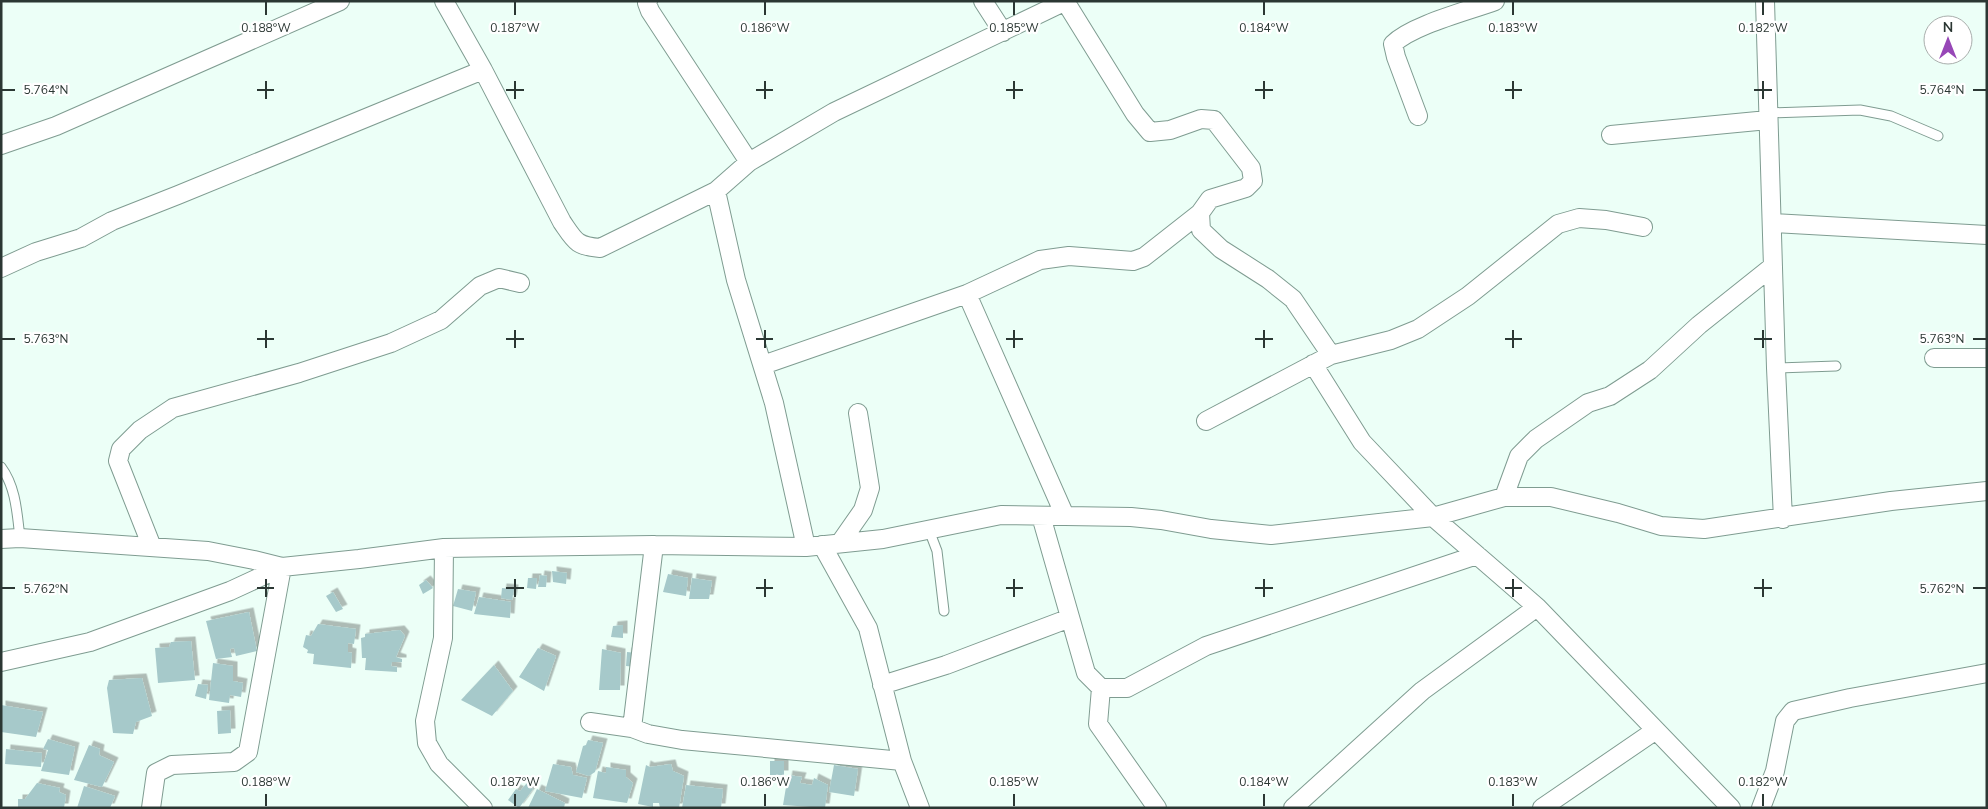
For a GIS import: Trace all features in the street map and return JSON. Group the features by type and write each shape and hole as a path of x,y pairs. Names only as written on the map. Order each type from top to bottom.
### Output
{"street":[{"path":"1,146 56,126 340,1"},
{"path":"444,1 483,70 562,222 572,238 584,247 600,248 716,191 749,162 834,112 1066,1 1135,114 1150,132 1170,130 1201,119 1214,120 1251,168 1253,181 1246,188 1210,199 1200,213 1144,257 1133,261 1069,256 1040,260 967,294 763,365"},
{"path":"983,1 1003,32"},
{"path":"1418,116 1393,44 1401,36 1495,1"},
{"path":"1765,1 1776,368 1783,519"},
{"path":"646,2 650,11 749,162"},
{"path":"1,268 36,252 81,238 112,221 154,203 178,195 483,70"},
{"path":"1611,135 1768,116"},
{"path":"716,191 736,280 774,403 823,545 868,628 902,761 920,808"},
{"path":"1200,213 1201,230 1221,249 1268,279 1293,299 1331,355"},
{"path":"1206,421 1331,355 1391,340 1418,329 1468,296 1558,224 1579,218 1606,220 1642,227"},
{"path":"1772,223 1987,235"},
{"path":"1504,497 1519,456 1536,439 1588,403 1610,396 1650,370 1699,325 1773,266"},
{"path":"152,547 118,461 121,449 140,430 173,408 299,373 391,343 441,320 480,286 499,278 520,283"},
{"path":"967,294 1065,516"},
{"path":"1934,358 1987,358"},
{"path":"1313,364 1362,442 1433,517 1537,607 1731,808"},
{"path":"823,545 863,510 870,488 858,413"},
{"path":"1,539 20,538 208,551 282,567 359,560 444,548 654,544 823,545 882,538 1001,515 1131,517 1211,529 1271,535 1433,517 1504,497 1551,497 1618,513 1661,526 1704,529 1783,519 1891,501 1987,491"},
{"path":"1040,516 1086,673 1101,688 1127,688 1206,646 1477,555"},
{"path":"632,728 654,544"},
{"path":"444,548 443,638 424,722 426,743 439,764 483,808"},
{"path":"1,662 90,642 230,591 282,567"},
{"path":"151,808 156,773 172,765 234,762 248,752 282,567"},
{"path":"1293,808 1422,691 1537,607"},
{"path":"882,685 946,665 1070,618"},
{"path":"1761,808 1775,771 1784,721 1792,711 1850,698 1987,673"},
{"path":"1101,688 1098,724 1157,808"},
{"path":"590,722 632,728 648,734 682,740 902,761"},
{"path":"1542,808 1656,730"}],"lane":[{"path":"1768,116 1860,110 1891,116 1938,136"},
{"path":"1776,368 1836,366"},
{"path":"1,466 6,473 16,499 20,538"},
{"path":"929,530 937,552 944,610"}],"building":[{"path":"552,571 567,573 566,584 553,582"},
{"path":"668,574 688,578 686,596 663,592"},
{"path":"540,575 547,576 546,587 538,587"},
{"path":"528,578 537,578 536,589 527,588"},
{"path":"692,578 712,581 709,599 689,599"},
{"path":"426,580 433,588 423,594 419,585"},
{"path":"502,588 514,589 512,600 501,598"},
{"path":"458,589 476,592 472,611 453,606"},
{"path":"333,592 343,609 336,612 326,596"},
{"path":"479,597 511,602 510,618 474,614"},
{"path":"249,612 257,651 236,656 234,648 230,649 232,657 216,659 206,621"},
{"path":"318,624 356,629 354,644 348,643 348,652 352,653 351,668 313,664 314,654 307,653 308,650 303,647 306,635 311,636"},
{"path":"623,625 623,638 611,637 613,626"},
{"path":"400,630 405,636 396,657 402,659 402,662 392,662 391,666 397,667 397,672 365,670 366,658 362,658 361,638 365,637 365,634"},
{"path":"191,641 195,680 158,683 155,648 169,647 171,642"},
{"path":"538,648 556,656 544,691 519,677"},
{"path":"602,649 621,653 620,690 599,690"},
{"path":"627,652 637,653 636,667 626,666"},
{"path":"213,663 233,666 233,681 243,683 241,697 230,695 229,703 209,700"},
{"path":"494,665 513,691 492,716 461,700"},
{"path":"142,678 152,716 136,722 133,734 113,733 107,688 109,680"},
{"path":"198,684 208,685 206,699 195,696"},
{"path":"1,705 43,712 36,737 1,732"},
{"path":"230,710 231,733 218,734 217,711"},
{"path":"48,739 75,747 69,775 41,771 48,750 43,749"},
{"path":"588,740 603,743 595,772 589,776 576,772 583,746 586,745"},
{"path":"89,745 100,749 99,755 114,762 102,787 74,780"},
{"path":"6,749 42,753 41,767 5,764"},
{"path":"770,761 784,761 784,775 770,775"},
{"path":"553,764 571,767 573,775 587,778 582,798 545,791"},
{"path":"671,764 673,771 684,776 679,808 660,808 659,803 653,803 653,807 638,804 646,765 650,767"},
{"path":"834,765 858,769 854,796 829,792"},
{"path":"606,767 626,770 626,777 633,783 627,803 593,798 598,771 606,773"},
{"path":"788,775 802,777 800,783 812,785 814,778 828,785 825,808 783,805"},
{"path":"37,783 60,788 59,792 66,795 64,808 18,808 18,799 25,799"},
{"path":"527,783 533,789 519,808 508,800 516,789 520,791"},
{"path":"686,785 723,789 721,808 682,808"},
{"path":"84,786 115,796 110,808 77,808"},
{"path":"537,789 565,803 564,808 528,808"}]}
